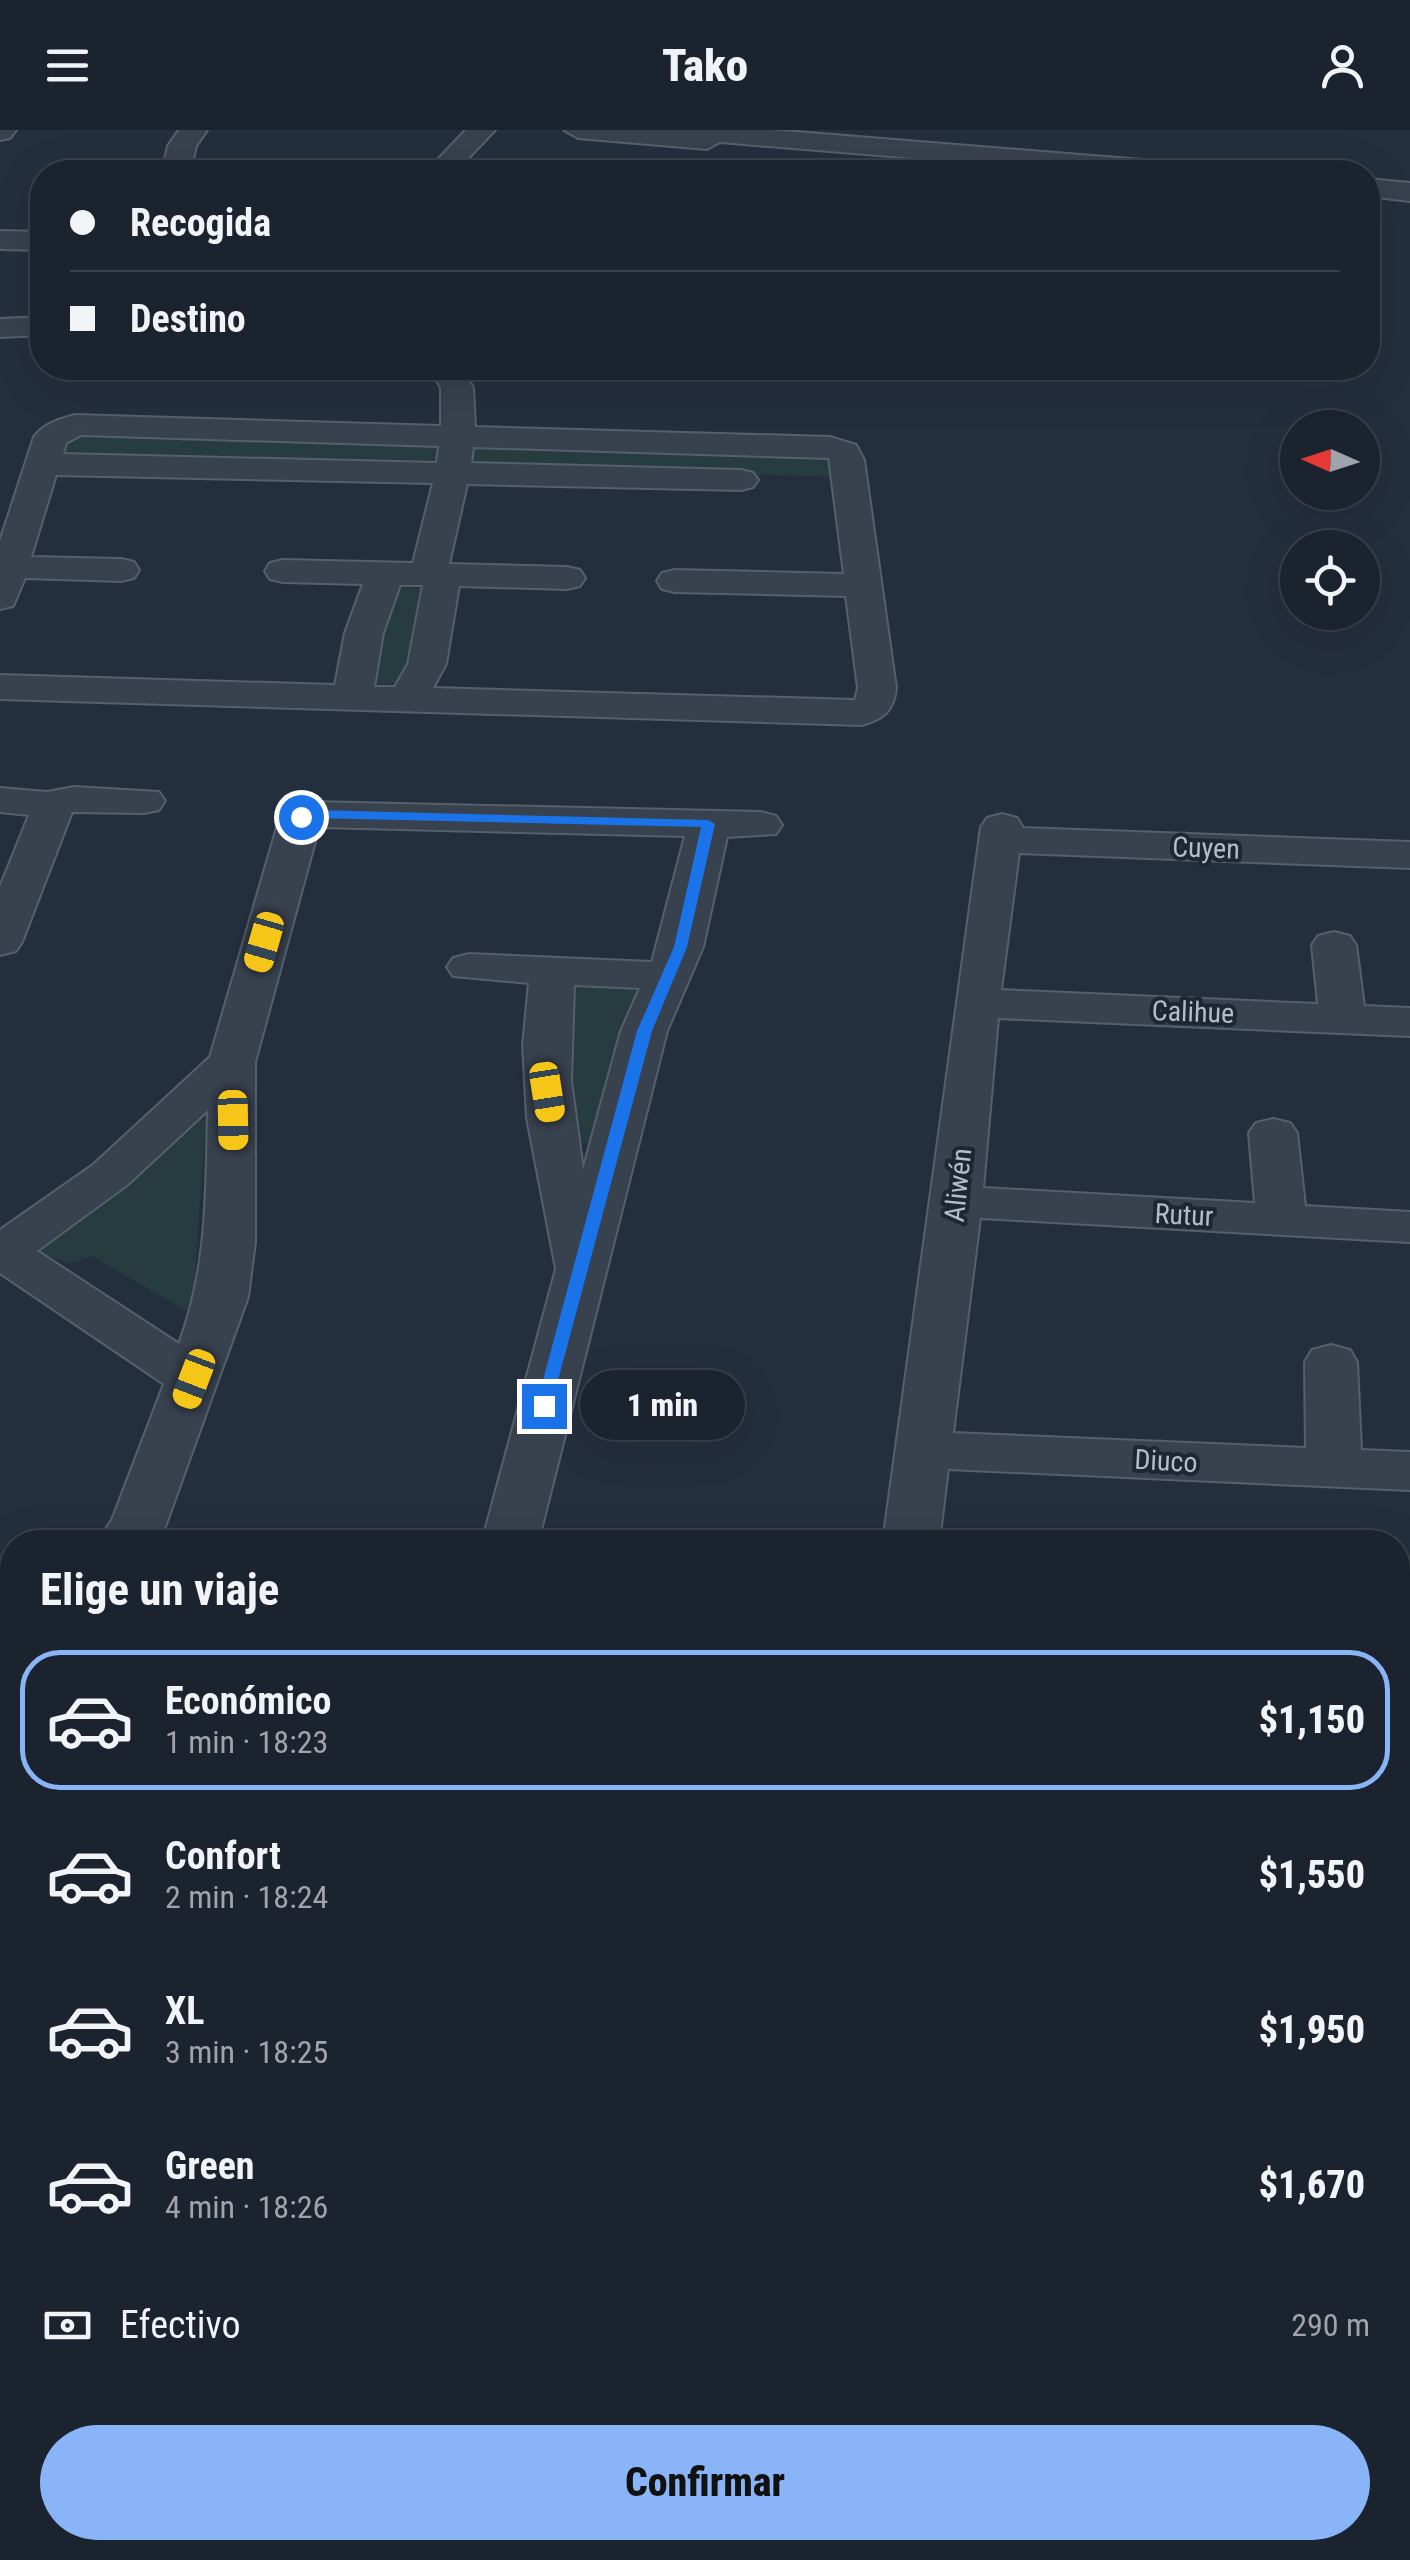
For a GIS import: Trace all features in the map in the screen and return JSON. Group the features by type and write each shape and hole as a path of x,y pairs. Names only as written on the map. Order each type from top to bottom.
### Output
{"street":[{"path":"179,160 182,146 193,130"},
{"path":"452,160 481,130"},
{"path":"578,130 775,149 787,154 786,160"},
{"path":"672,130 1035,160"},
{"path":"1380,189 1410,192"},
{"path":"0,240 30,241"},
{"path":"0,328 30,327"},
{"path":"0,341 30,340"},
{"path":"408,698 427,664 452,472 458,380"},
{"path":"0,686 861,713 871,710 876,701 844,452 830,446 85,424 55,433 5,583 120,570"},
{"path":"42,464 770,480"},
{"path":"809,481 849,482"},
{"path":"283,571 567,578"},
{"path":"354,696 355,664 366,618 386,574"},
{"path":"675,580 861,585"},
{"path":"0,800 47,804 74,800 144,801"},
{"path":"0,940 51,812 47,804"},
{"path":"135,1530 222,1296 230,1242 232,1062 301,817 312,814 761,824"},
{"path":"513,1530 644,1031 670,976 708,824"},
{"name":"Cuyen","path":"1002,834 1410,855"},
{"name":"Aliwén","path":"912,1530 958,1202 977,1003 1002,834"},
{"path":"1334,945 1343,1019"},
{"path":"469,967 670,976"},
{"path":"552,971 545,1013 547,1092 579,1270"},
{"name":"Calihue","path":"977,1003 1410,1022"},
{"path":"194,1379 2,1253 110,1175 232,1062"},
{"path":"1273,1133 1282,1221"},
{"name":"Rutur","path":"958,1202 1410,1227"},
{"path":"1331,1362 1334,1468"},
{"name":"Diuco","path":"922,1450 1410,1471"}],"green space":[{"path":"71,430 827,450 836,477 51,458"},
{"path":"427,587 405,684 376,684 368,662 398,589"},
{"path":"580,980 631,983 639,989 594,1147 578,1140 570,1103 573,986"},
{"path":"206,1119 192,1314 92,1256 69,1264 40,1252 42,1241 177,1128"}],"route":[{"path":"301,817 312,814 708,824 680,947 644,1031 544,1406"}]}
